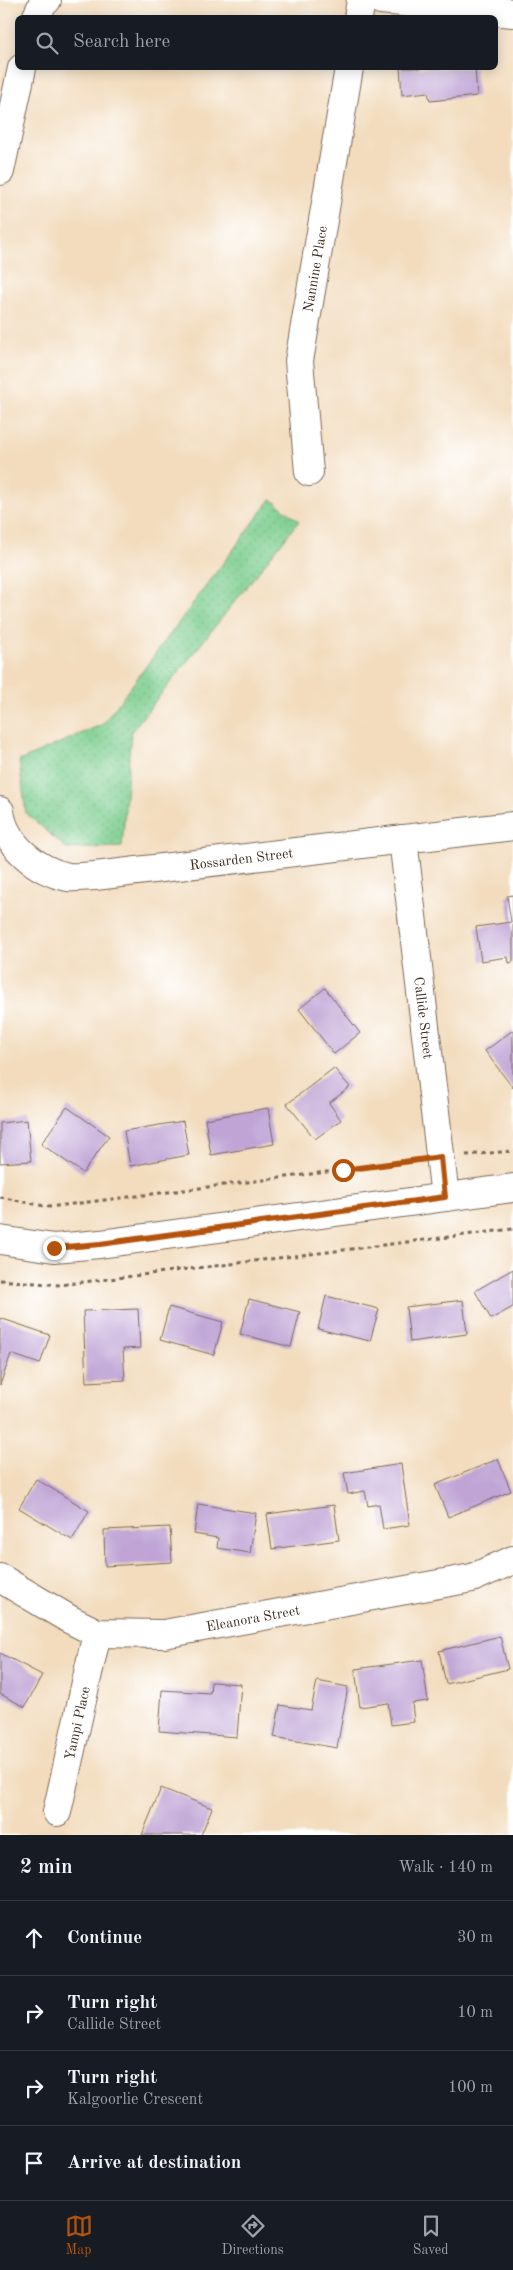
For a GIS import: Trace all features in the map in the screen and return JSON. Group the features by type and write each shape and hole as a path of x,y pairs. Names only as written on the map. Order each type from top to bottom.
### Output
{"street":[{"path":"37,15 42,5 47,0"},
{"path":"358,15 361,0"},
{"path":"381,0 513,13"},
{"path":"0,170 22,70"},
{"name":"Nannine Place","path":"309,472 299,361 349,70"},
{"name":"Rossarden Street","path":"0,811 13,842 27,857 46,868 69,877 105,875 513,826"},
{"name":"Callide Street","path":"403,839 445,1197"},
{"path":"0,1240 54,1248 100,1244 513,1188"},
{"name":"Eleanora Street","path":"0,1578 97,1633 164,1634 472,1578 513,1560"},
{"name":"Yampi Place","path":"57,1812 97,1633"}],"path":[{"path":"0,1197 49,1207 441,1157 513,1151"},
{"path":"0,1280 60,1285 513,1229"}],"green space":[{"path":"271,499 299,521 131,732 122,847 67,849 26,813 19,761 103,724"}],"building":[{"path":"400,70 475,70 477,96 430,101 428,92 402,95"},
{"path":"513,895 513,962 509,963 508,957 481,961 476,927 511,922 507,896"},
{"path":"325,988 360,1033 334,1054 299,1009"},
{"path":"513,1030 513,1088 485,1051"},
{"path":"334,1068 350,1087 329,1103 341,1120 315,1139 287,1104"},
{"path":"67,1107 109,1136 83,1173 41,1144"},
{"path":"268,1108 274,1144 211,1155 205,1119"},
{"path":"27,1120 31,1161 0,1163 0,1123"},
{"path":"183,1121 189,1155 130,1166 124,1131"},
{"path":"513,1269 513,1307 491,1319 475,1291"},
{"path":"326,1296 379,1309 370,1341 318,1329"},
{"path":"249,1299 300,1312 291,1347 240,1334"},
{"path":"463,1300 467,1334 410,1342 406,1307"},
{"path":"169,1307 223,1322 214,1355 160,1340"},
{"path":"138,1309 140,1348 123,1349 125,1380 86,1382 83,1311"},
{"path":"0,1318 50,1335 40,1364 11,1354 0,1385"},
{"path":"498,1459 511,1491 448,1517 435,1485"},
{"path":"401,1464 410,1525 383,1529 379,1504 368,1506 365,1491 348,1494 344,1473"},
{"path":"36,1479 89,1511 72,1540 19,1508"},
{"path":"198,1504 256,1513 250,1553 217,1548 218,1538 194,1534"},
{"path":"334,1505 339,1540 272,1549 267,1514"},
{"path":"170,1527 172,1562 105,1566 104,1530"},
{"path":"500,1636 508,1669 446,1684 439,1651"},
{"path":"0,1653 42,1675 25,1707 0,1694"},
{"path":"422,1660 428,1701 412,1703 414,1722 391,1725 388,1703 360,1707 355,1669"},
{"path":"317,1681 348,1687 337,1748 274,1737 280,1705 311,1710"},
{"path":"211,1682 241,1684 237,1737 159,1731 162,1690 210,1693"},
{"path":"161,1788 212,1808 201,1835 142,1835"}],"route":[{"path":"54,1248 100,1244 445,1197 441,1157 343,1170"}]}
